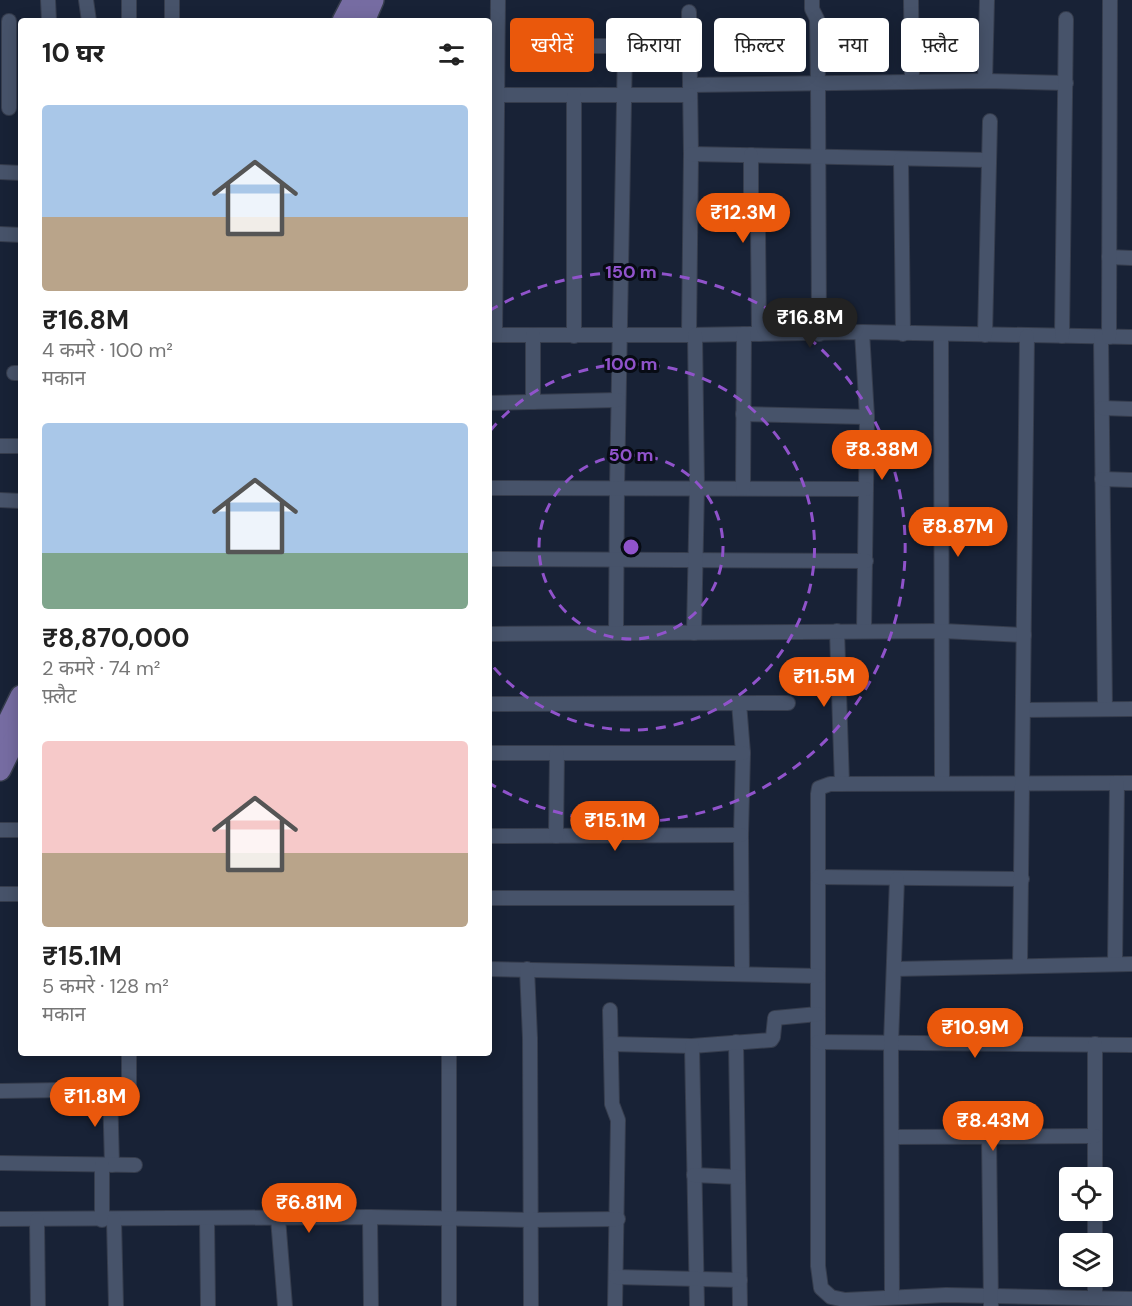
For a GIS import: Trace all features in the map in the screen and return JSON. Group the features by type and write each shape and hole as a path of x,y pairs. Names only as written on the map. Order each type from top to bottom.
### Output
{"main road":[{"path":"345,18 354,0"},
{"path":"365,18 373,0"},
{"path":"0,770 18,707"}],"street":[{"path":"48,0 48,18"},
{"path":"86,0 89,18"},
{"path":"129,0 129,18"},
{"path":"171,18 172,0"},
{"path":"498,0 494,31 492,335 862,332 1132,337"},
{"path":"812,0 817,19 819,334"},
{"path":"911,0 912,82"},
{"path":"985,81 987,0"},
{"path":"1105,709 1102,408 1109,257 1110,0"},
{"path":"689,12 692,335 698,487 694,633"},
{"path":"1062,336 1065,19"},
{"path":"9,21 10,108"},
{"path":"594,46 623,46 626,48 616,488 618,560 616,633"},
{"path":"495,105 574,96 818,84 985,81 1065,83"},
{"path":"574,96 574,336"},
{"path":"985,335 990,122"},
{"path":"691,154 988,160"},
{"path":"751,155 751,212 758,229 759,334"},
{"path":"901,159 903,334"},
{"path":"0,172 18,172"},
{"path":"0,234 18,235"},
{"path":"1109,257 1132,258"},
{"path":"862,332 867,417 864,631"},
{"path":"743,488 744,334"},
{"path":"941,334 942,783"},
{"path":"532,335 533,402"},
{"path":"1020,966 1027,336"},
{"path":"492,403 618,400"},
{"path":"1102,408 1132,409"},
{"path":"743,414 867,417"},
{"path":"0,446 18,446"},
{"path":"1102,479 1132,480"},
{"path":"492,488 866,489"},
{"path":"0,500 18,501"},
{"path":"492,559 866,561"},
{"path":"837,631 842,784"},
{"path":"492,634 943,631 1024,635"},
{"path":"739,703 743,753 742,974"},
{"path":"492,705 788,703"},
{"path":"1023,710 1132,709"},
{"path":"492,753 743,753"},
{"path":"556,836 557,753"},
{"path":"1115,964 1117,783"},
{"path":"1132,783 824,785 819,788 818,878 819,1282 827,1300 892,1297 991,1301 1132,1299"},
{"path":"0,830 18,830"},
{"path":"492,836 741,835"},
{"path":"818,878 1022,879"},
{"path":"892,1297 891,1042 897,879"},
{"path":"0,894 18,894"},
{"path":"492,898 741,898"},
{"path":"894,969 1132,964"},
{"path":"492,969 818,975"},
{"path":"527,969 530,1038 531,1306"},
{"path":"610,1010 612,1104 618,1120 615,1306"},
{"path":"611,1044 692,1046 772,1039 773,1020 776,1017 818,1014"},
{"path":"736,1042 740,1306"},
{"path":"818,1042 1132,1044"},
{"path":"1095,1044 1095,1167"},
{"path":"692,1046 697,1306"},
{"path":"0,1091 123,1090 129,1086 129,1056"},
{"path":"449,1056 449,1306"},
{"path":"111,1090 107,1165 108,1220 116,1306"},
{"path":"989,1136 991,1301"},
{"path":"892,1137 1095,1136"},
{"path":"0,1163 135,1165"},
{"path":"694,1175 738,1177"},
{"path":"0,1219 108,1220 370,1216 531,1220 618,1219"},
{"path":"370,1216 371,1306"},
{"path":"207,1218 208,1306"},
{"path":"278,1218 285,1306"},
{"path":"37,1220 38,1306"},
{"path":"616,1277 740,1280"},
{"path":"1095,1287 1095,1298"}]}
